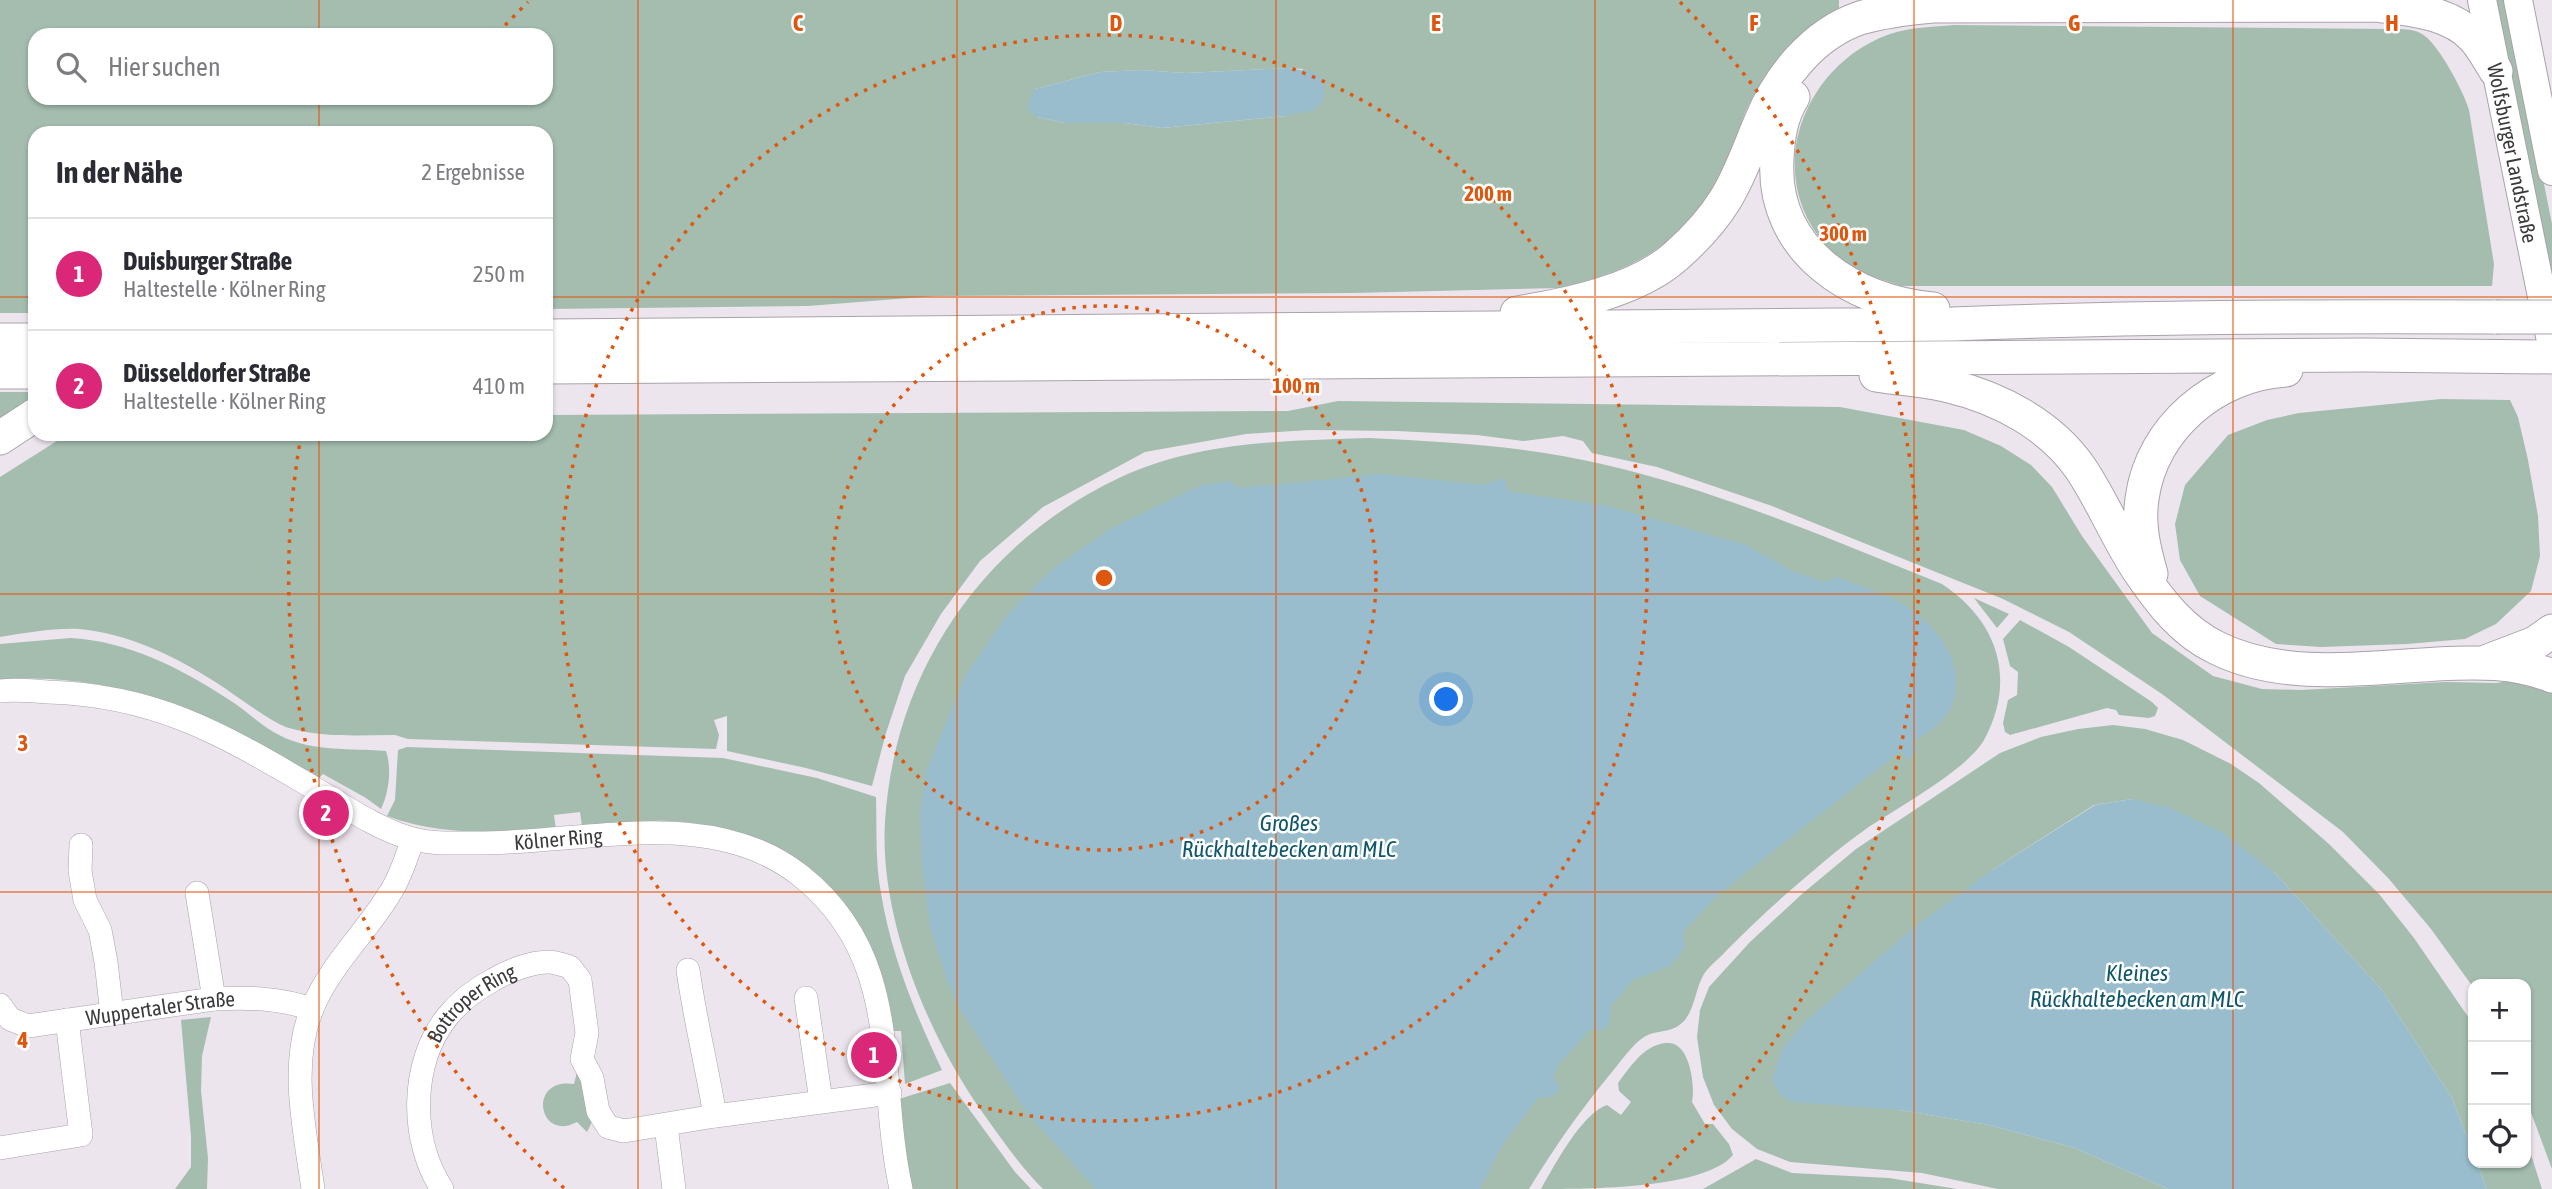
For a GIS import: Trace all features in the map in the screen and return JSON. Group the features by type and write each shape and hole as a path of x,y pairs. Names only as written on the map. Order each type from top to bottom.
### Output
{"highway":[{"path":"1390,330 1561,306 1636,281 1657,269 1693,240 1724,201 1774,95 1808,50 1829,34 1858,19 1891,11 1933,6 2383,2 2451,20 2474,38 2497,71"},
{"path":"1891,11 1831,49 1802,83 1789,104 1781,125 1776,172 1788,220 1803,246 1820,265 1845,283 1877,298 1909,307 2044,320"},
{"path":"553,336 1953,324 2044,320 2365,316 2552,317"},
{"path":"0,340 28,340"},
{"path":"2158,600 2142,541 2142,500 2150,467 2163,439 2204,398 2245,377 2279,370 2330,367 2366,355"},
{"path":"553,367 2366,355 2552,357"},
{"path":"1743,359 1949,386 1999,402 2029,419 2059,442 2080,467 2125,549 2158,600 2185,627 2215,647 2246,661 2297,669 2486,662 2552,676"},
{"path":"0,372 28,372"},
{"path":"0,438 28,420"},
{"path":"2486,662 2535,643 2552,631"}],"main road":[{"name":"Wolfsburger Landstraße","path":"2482,0 2552,346"},
{"path":"2518,0 2552,171"}],"street":[{"name":"Kölner Ring","path":"0,691 70,692 130,701 186,719 233,740 379,824 413,839 508,844 665,833 712,837 764,853 800,876 834,908 858,945 876,992 890,1093 894,1157 901,1189"},
{"path":"313,1189 300,1094 305,1035 312,1009 332,974 391,893 413,839"},
{"path":"81,845 80,871 85,900 100,930 112,1014"},
{"path":"197,893 214,999"},
{"name":"Bottroper Ring","path":"442,1189 433,1174 421,1138 420,1091 423,1071 437,1034 447,1017 482,986 516,969 548,962 570,967 580,980 587,1037 582,1059 592,1078 598,1111 608,1127 624,1132 666,1126"},
{"path":"688,970 694,1016 707,1066 715,1116"},
{"name":"Wuppertaler Straße","path":"3,1016 29,1026 244,997 276,999 312,1009"},
{"path":"806,998 821,1101"},
{"path":"0,1148 82,1135 67,1020"},
{"path":"674,1189 666,1126 715,1116 890,1093"}],"green space":[{"path":"0,0 1839,0 1839,8 1796,40 1762,81 1715,183 1686,224 1674,236 1638,261 1599,277 1559,288 1354,293 935,296 808,306 553,309 553,126 28,126 28,313 0,313","holes":["1303,69 1285,116 1162,128 1125,123 1065,123 1037,117 1035,89 1100,72 1141,70 1186,73"]},
{"path":"2494,0 2507,0 2552,224 2552,290"},
{"path":"1954,25 2402,29 2418,32 2428,39 2443,57 2469,110 2494,264 2492,286 1901,286 1860,271 1831,252 1822,242 1799,197 1795,168 1797,140 1806,112 1820,87 1839,65 1863,47 1898,32"},
{"path":"0,392 28,392 28,402 0,422"},
{"path":"2441,399 2510,400 2518,417 2538,516 2540,556 2531,591 2496,624 2465,639 2321,647 2276,644 2200,596 2180,560 2175,524 2185,485 2228,435 2267,420 2299,413"},
{"path":"1338,401 1840,407 1964,430 2001,446 2031,465 2052,487 2082,536 2152,633 2213,676 2262,689 2301,690 2445,682 2497,683 2518,679 2552,685 2552,1169 2531,1112 2531,979 2468,980 2431,929 2389,879 2343,832 2162,694 2069,632 2003,599 1772,506 1657,467 1592,453 1583,441 1563,436 1523,441 1477,435 1309,430 1246,434 1145,452 1043,507 980,561 941,614 905,676 872,786 727,751 727,716 714,720 719,735 716,749 408,739 395,735 315,733 282,725 185,664 115,635 69,629 0,637 0,477 57,441 553,441 553,415 1288,411"},
{"name":"Großes Rückhaltebecken am MLC","path":"1369,438 1518,449 1606,465 1734,503 1942,584 1977,615 1989,634 2000,674 1994,717 1984,740 1963,764 1841,848 1771,907 1711,965 1701,980 1690,1012 1683,1022 1674,1028 1644,1037 1631,1049 1579,1114 1529,1189 1043,1189 985,1116 945,1051 912,976 890,898 885,859 885,822 892,766 906,714 927,664 954,617 988,575 1026,538 1070,505 1119,478 1179,457 1241,445"},
{"path":"1974,598 2009,614 1997,628"},
{"path":"2020,620 2069,647 2152,702 2158,708 2155,716 2149,718 2119,715 2116,710 2107,708 2010,735 2005,732 2003,723 2008,700 2017,695 2018,672 2010,666 2003,639"},
{"path":"70,638 112,644 153,658 191,677 274,732 293,741 319,747 386,751 389,780 381,809 323,774 318,779 220,723 164,701 94,684 46,679 0,680 0,644"},
{"path":"2113,725 2145,729 2183,740 2231,764 2259,783 2329,844 2379,894 2414,938 2468,1017 2468,1140 2452,1098 2382,990 2274,872 2132,799 2094,805 1992,870 1900,1110 1989,1125 2075,1148 2168,1189 1998,1189 1922,1173 1790,1162 1757,1149 1732,1129 1714,1105 1703,1077 1697,1037 1700,1010 1709,987 1750,942 1856,849 2000,753 2041,737"},
{"path":"407,747 723,758 817,778 876,797 878,869 885,916 905,983 942,1070 905,1084 901,1031 894,1031 881,975 868,943 852,915 832,891 810,870 786,854 731,830 700,824 657,821 582,826 580,812 554,815 556,830 471,832 408,823 387,816 395,800 398,750"},
{"path":"211,1017 202,1056 201,1091 208,1158 207,1189 175,1189 191,1167 191,1136 181,1020"},
{"path":"1665,1043 1676,1045 1685,1055 1692,1080 1692,1102 1705,1124 1713,1124 1729,1144 1733,1155 1719,1166 1698,1175 1672,1181 1615,1187 1541,1189 1570,1141 1588,1118 1607,1105 1621,1115 1631,1102 1619,1091 1618,1083 1644,1052"},
{"path":"577,1072 584,1077 592,1122 587,1132 577,1122 564,1126 553,1124 543,1108 544,1098 549,1090 559,1084 574,1084"},
{"path":"950,1083 1015,1172 1031,1189 911,1189 899,1099"},
{"path":"2531,1155 2542,1189 2487,1189 2479,1168 2531,1168"},
{"path":"1756,1159 1792,1173 1889,1178 1957,1189 1703,1189"}],"water":[{"path":"1288,68 1315,72 1322,80 1323,101 1314,110 1285,116 1162,128 1125,123 1065,123 1037,117 1029,111 1028,102 1035,89 1100,72 1141,70 1186,73"},
{"name":"Großes Rückhaltebecken am MLC","path":"1381,474 1483,485 1505,478 1508,491 1607,506 1746,545 1790,570 1823,582 1838,577 1884,595 1913,611 1937,634 1946,647 1956,678 1950,710 1939,724 1914,742 1917,752 1906,760 1902,750 1720,893 1683,932 1685,948 1670,966 1633,980 1611,1006 1609,1023 1605,1030 1590,1030 1559,1064 1553,1077 1560,1088 1554,1096 1538,1098 1503,1144 1480,1189 1096,1189 1027,1113 960,1009 948,983 930,927 922,866 920,814 926,772 966,674 1007,615 1051,570 1110,529 1201,485 1230,481 1239,488"},
{"name":"Kleines Rückhaltebecken am MLC","path":"2132,799 2170,808 2223,833 2274,872 2382,990 2452,1098 2468,1140 2468,1168 2479,1168 2487,1189 2168,1189 2075,1148 1989,1125 1900,1110 1792,1102 1780,1095 1772,1079 1783,1048 1805,1022 1912,929 1992,870 2095,805"}],"place":[{"name":"Düsseldorfer Straße","path":"326,813"},
{"name":"Duisburger Straße","path":"874,1055"}]}
